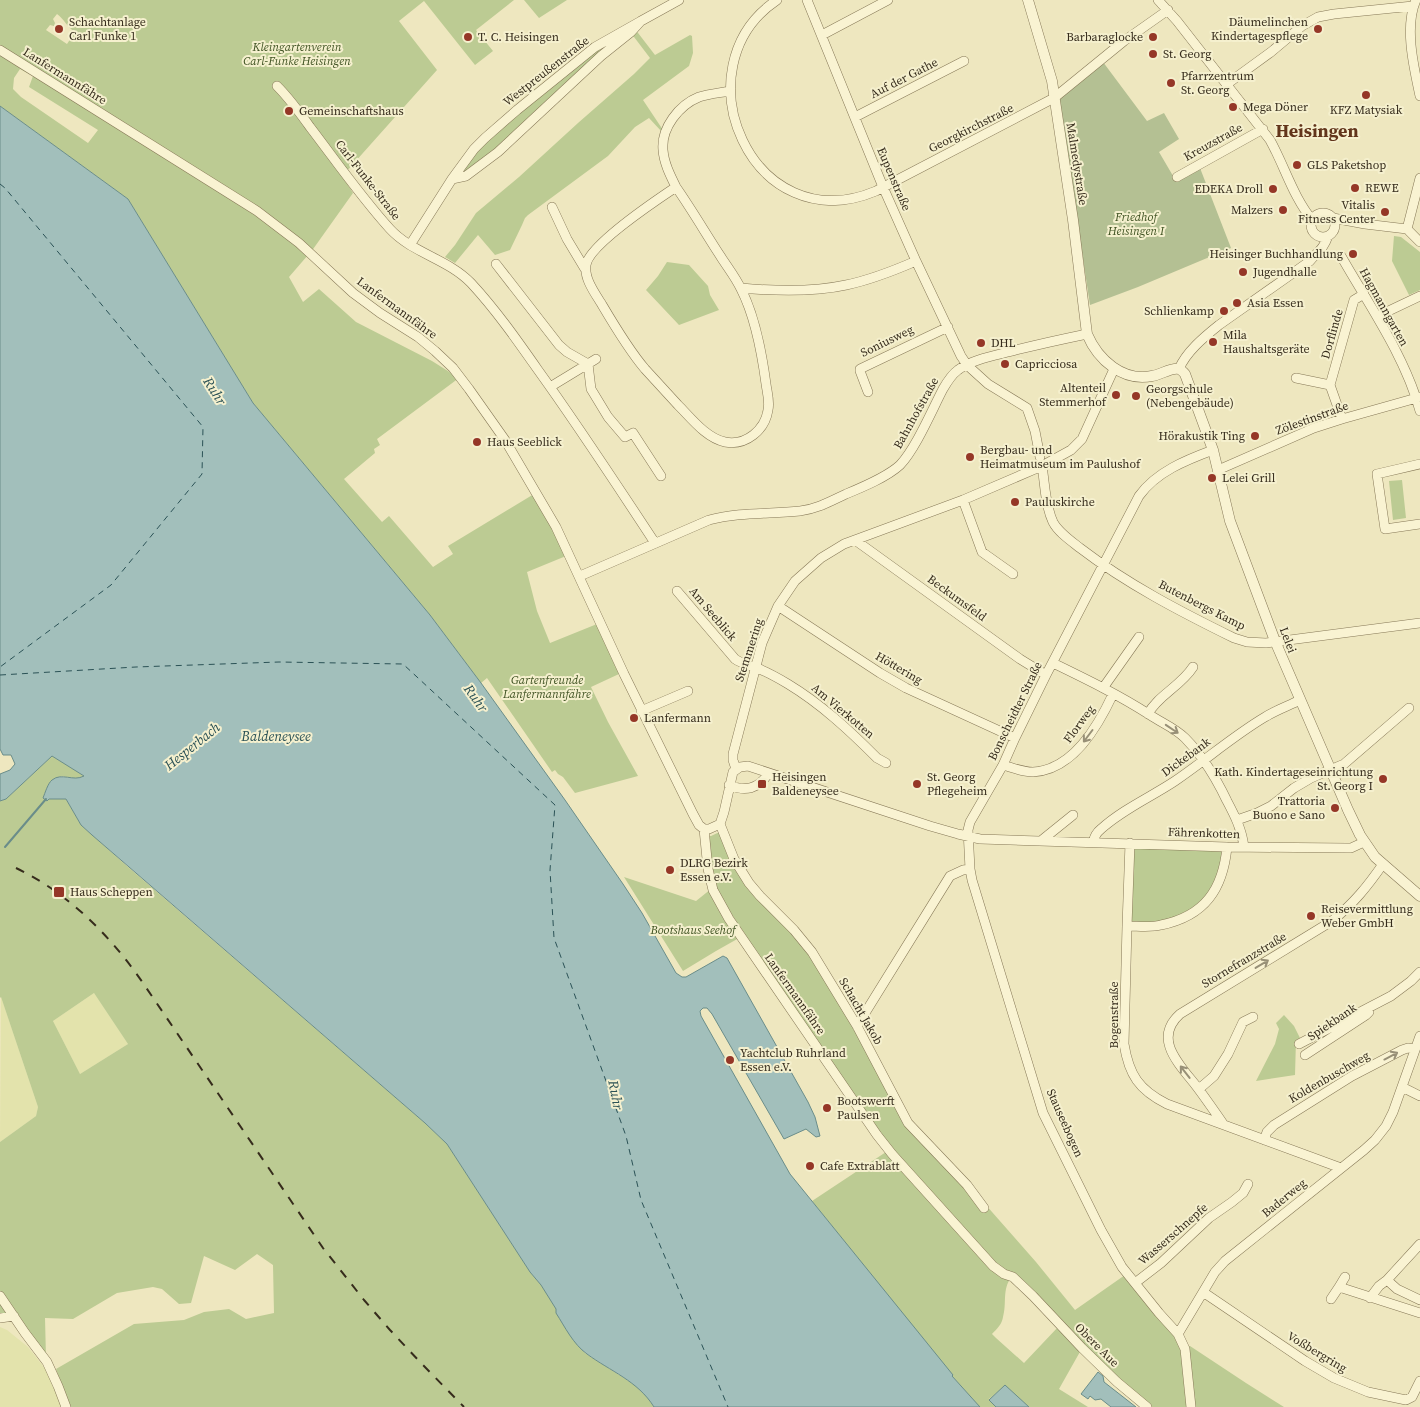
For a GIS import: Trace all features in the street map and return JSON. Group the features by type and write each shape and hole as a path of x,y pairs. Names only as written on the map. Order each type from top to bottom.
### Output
{"street":[{"name":"Westpreußenstraße","path":"410,245 452,179 474,149 498,126 596,47 679,0"},
{"name":"Georgkirchstraße","path":"777,0 756,17 740,42 732,71 730,91 739,132 747,150 761,168 781,186 815,200 838,201 865,196 1054,98 1124,41 1168,10"},
{"name":"Eupenstraße","path":"807,0 883,187 916,261 967,365"},
{"path":"822,35 888,0"},
{"name":"Malmedystraße","path":"1028,0 1052,82 1088,334"},
{"path":"1158,0 1263,129 1275,148 1300,203 1316,217"},
{"path":"1168,0 1168,10"},
{"path":"1227,84 1271,52 1302,26 1318,18 1334,14 1415,3 1411,44 1420,96"},
{"name":"Westpreußenstraße","path":"452,179 466,176 498,152 601,56 632,32 641,21"},
{"name":"Lanfermannfähre","path":"0,50 257,211 299,243 353,293 418,337 453,368 505,440 556,527 641,711 692,814 704,829 708,868 713,890 729,919 892,1154 994,1266 1004,1274 1013,1276 1033,1296"},
{"name":"Auf der Gathe","path":"856,117 964,61"},
{"path":"1052,82 1067,87"},
{"name":"Carl-Funke-Straße","path":"277,86 372,209 395,234 410,245 455,269 471,282 503,322 550,387 655,543"},
{"path":"552,207 567,240 586,269 591,287 644,368 702,428 716,438 727,442 742,441 754,435 762,428 769,408 761,357 751,317 741,288 676,187 668,170 663,151 665,136 672,120 682,108 690,101 699,97 730,91"},
{"name":"Kreuzstraße","path":"1176,177 1263,129"},
{"path":"474,149 486,160"},
{"path":"1407,229 1420,178"},
{"path":"586,269 587,260 597,248 638,213 676,187"},
{"path":"1316,217 1327,214 1333,218 1407,229 1420,242"},
{"path":"1316,217 1312,227 1318,236 1319,242 1316,253"},
{"path":"1318,236 1328,236 1332,233 1336,223 1333,218"},
{"path":"1335,228 1355,222"},
{"path":"1088,334 1096,352 1114,369 1128,375 1150,377 1179,369 1182,361 1206,335 1310,261 1316,253 1324,248 1328,236"},
{"name":"Hagmanngarten","path":"1341,256 1378,316 1418,398"},
{"path":"741,288 795,290 832,288 860,282 916,261"},
{"path":"496,264 559,345 567,352 592,361"},
{"name":"Dorflinde","path":"1330,385 1354,300 1364,294"},
{"path":"1378,316 1420,296"},
{"name":"Soniusweg","path":"868,392 860,369 948,327"},
{"name":"Bahnhofstraße","path":"580,576 709,520 729,515 809,510 830,502 885,475 899,466 916,442 948,381 958,370 1000,354 1088,334"},
{"path":"550,387 592,361"},
{"path":"592,361 591,389 608,417 625,438 633,433 661,476"},
{"name":"Butenbergs Kamp","path":"967,365 997,390 1026,408 1034,426 1047,503 1054,523 1070,540 1104,566 1157,597 1234,638 1257,643 1420,623"},
{"name":"Stemmering","path":"720,824 732,786 733,772 740,768 733,760 733,754 762,643 778,606 792,584 809,567 844,544 963,500 1041,462 1071,450 1082,439 1114,369"},
{"name":"Lelei","path":"1179,369 1185,374 1213,450 1230,520 1275,641 1348,810 1364,842 1375,857 1420,896"},
{"path":"1296,378 1330,385 1342,419"},
{"path":"1418,398 1420,411"},
{"name":"Zölestinstraße","path":"1218,470 1304,433 1342,419 1418,398"},
{"name":"Bonscheidter Straße","path":"970,870 968,830 970,822 1003,765 1046,675 1130,513 1145,489 1162,474 1213,450"},
{"path":"1420,464 1377,474 1386,529 1420,524"},
{"path":"963,500 982,552 1013,574"},
{"name":"Beckumsfeld","path":"855,540 1020,659 1046,675"},
{"name":"Am Seeblick","path":"677,592 735,659 755,667"},
{"name":"Höttering","path":"778,606 906,688 1015,738"},
{"path":"1103,688 1139,637"},
{"path":"1053,663 1103,688 1174,729 1185,738 1218,782 1237,820 1244,847"},
{"name":"Am Vierkotten","path":"755,667 775,676 825,709 877,758 886,764"},
{"path":"1148,714 1153,706 1182,681 1193,667"},
{"path":"641,711 688,691"},
{"name":"Florweg","path":"1003,765 1034,772 1049,769 1060,763 1074,753 1087,739 1113,694"},
{"name":"Dickebank","path":"1093,842 1096,834 1116,817 1172,783 1247,728 1268,715 1300,700"},
{"path":"1237,820 1264,809 1294,788 1347,762 1409,708"},
{"name":"Fährenkotten","path":"740,768 748,766 969,837 996,840 1244,847 1351,848 1364,842"},
{"path":"732,786 742,790 747,789 763,781 769,773"},
{"path":"1042,840 1073,815"},
{"path":"704,829 720,824"},
{"name":"Schacht Jakob","path":"720,824 734,859 749,883 794,930 812,952 857,1026 908,1123 967,1185 984,1208"},
{"name":"Bogenstraße","path":"1130,843 1124,1044 1126,1058 1133,1076 1142,1088 1154,1098 1167,1104 1341,1168"},
{"path":"1127,926 1161,925 1180,920 1198,909 1208,899 1219,882 1225,863 1227,846"},
{"name":"Stornefranzstraße","path":"1224,1125 1170,1051 1168,1035 1173,1020 1332,921 1350,907 1361,895 1383,864"},
{"path":"857,1026 950,876 963,870 970,870"},
{"name":"Stauseebogen","path":"970,870 1043,1113 1110,1247 1122,1267 1178,1334"},
{"name":"Spiekbank","path":"1299,1044 1391,996 1420,972"},
{"name":"Spiekbank","path":"1305,1056 1366,1016 1368,1008"},
{"path":"1198,1089 1214,1076 1228,1054 1243,1022 1253,1017"},
{"name":"Baderweg","path":"1178,1334 1215,1272 1225,1261 1375,1140 1386,1126 1393,1112 1420,1036"},
{"name":"Koldenbuschweg","path":"1264,1140 1267,1132 1274,1125 1326,1092 1402,1050 1408,1048 1415,1049"},
{"path":"1402,1087 1420,1096"},
{"name":"Wasserschnepfe","path":"1135,1283 1161,1263 1209,1218 1243,1193 1248,1184"},
{"path":"1370,1298 1379,1286 1387,1280 1420,1244"},
{"path":"1331,1299 1345,1277"},
{"path":"1387,1280 1397,1289 1420,1300"},
{"path":"1339,1287 1420,1313"},
{"name":"Voßbergring","path":"1203,1292 1305,1361 1351,1386 1368,1392 1406,1400 1412,1396 1420,1380"},
{"path":"0,1296 47,1362 66,1407"},
{"name":"Obere Aue","path":"1033,1296 1082,1348 1117,1382 1147,1407"},
{"path":"0,1318 14,1316"},
{"path":"1178,1334 1186,1349 1191,1407"}],"green space":[{"path":"0,0 514,0 476,30 493,51 475,65 424,1 399,21 437,70 346,172 318,138 353,193 311,252 256,213 308,255 289,277 303,302 319,289 356,322 432,361 459,378 377,439 380,445 374,449 375,453 344,479 382,522 389,516 433,567 453,554 448,546 534,494 566,556 527,572 537,611 550,643 597,624 619,674 591,687 638,776 575,793 563,777 555,770 552,772 487,678 481,683 430,615 253,403 128,199 0,106","holes":["57,14 75,32 67,44 46,30 50,25 54,26 53,19","20,69 33,76 29,87 98,130 88,143 21,97 13,89 14,78"]},
{"path":"524,0 567,0 539,18"},
{"path":"638,24 488,157 458,176 475,151 500,129 599,48"},
{"path":"635,29 655,55 690,35 692,36 693,53 689,66 643,100 663,130 662,132 649,118 635,127 608,156 528,215 510,250 495,255 478,235 455,263 445,257 476,213 519,177 650,58 631,33"},
{"name":"Friedhof Heisingen I","path":"1103,62 1147,121 1164,113 1179,139 1159,152 1176,181 1200,168 1231,248 1090,305 1059,100"},
{"path":"1394,236 1401,237 1420,252 1420,290 1409,295 1392,261"},
{"path":"667,262 689,265 708,286 710,295 719,310 679,325 646,290"},
{"path":"1402,480 1406,518 1393,520 1389,481"},
{"path":"52,756 85,776 77,779 61,776 49,799 66,799 81,825 447,1144 585,1353 638,1387 648,1397 654,1407 70,1407 56,1369 134,1324 184,1320 204,1312 229,1309 246,1319 274,1313 273,1265 257,1254 235,1270 204,1256 191,1303 179,1304 162,1289 153,1287 117,1293 73,1319 45,1318 46,1358 15,1311 0,1315 0,1142 36,1116 38,1107 0,998 0,801 6,799","holes":["94,993 128,1044 80,1074 53,1021"]},
{"path":"726,829 740,863 759,893 815,955 904,1112 1036,1262 1075,1310 1125,1275 1183,1347 1189,1407 1150,1407 1005,1273 894,1153 855,1101 715,889 706,836 711,836"},
{"path":"1130,843 1227,847 1225,865 1203,904 1161,925 1127,926"},
{"name":"Bootshaus Seehof","path":"624,877 696,901 711,889 739,938 683,971"},
{"path":"94,993 128,1044 80,1074 53,1021"},
{"path":"1,997 38,1107 36,1116 0,1142"},
{"path":"1284,1015 1294,1026 1300,1038 1296,1040 1295,1075 1256,1081 1275,1044 1279,1029 1276,1023"},
{"path":"886,1152 1011,1278 1008,1282 1002,1320 992,1334 1024,1363 1059,1326 1081,1350 1059,1389 1088,1407 1029,1407 1005,1386 989,1399 996,1407 964,1407 972,1399 812,1201"},
{"path":"0,1327 7,1330 28,1347 50,1375 62,1407 0,1407"},
{"path":"1190,1346 1284,1407 1193,1407 1186,1347"}],"water":[{"name":"Baldeneysee","path":"0,106 128,199 253,403 430,615 481,683 623,884 676,973 686,977 723,956 727,958 808,1102 815,1117 820,1136 816,1137 806,1129 784,1139 712,1014 707,1008 703,1008 700,1011 701,1016 790,1174 952,1376 980,1407 654,1407 632,1383 587,1354 573,1340 541,1285 530,1272 447,1144 92,835 81,825 66,799 49,799 47,801 43,798 52,780 60,777 80,778 84,776 52,756 6,799 0,801 0,774 10,770 15,764 11,755 3,755 0,749"},
{"path":"1098,1372 1103,1376 1104,1382 1136,1407 1111,1407 1101,1399 1095,1400 1090,1396 1088,1399 1081,1394"},
{"path":"1005,1385 1029,1407 996,1407 989,1400"}],"waterway":[{"name":"Hesperbach","path":"5,847 46,799"}],"ferry route":[{"path":"0,184 203,427 202,474 111,585 0,667"},
{"path":"0,675 136,667 279,662 403,664 555,805 550,870 554,938 626,1136 641,1200 728,1407"}],"railway":[{"path":"16,868 35,878 70,903 87,917 117,948 143,983 323,1248 390,1330 464,1407"}],"place":[{"name":"Schachtanlage Carl Funke 1","path":"59,29"},
{"name":"Däumelinchen Kindertagespflege","path":"1318,29"},
{"name":"T. C. Heisingen","path":"468,37"},
{"name":"Barbaraglocke","path":"1153,37"},
{"name":"St. Georg","path":"1153,54"},
{"name":"Pfarrzentrum St. Georg","path":"1171,83"},
{"name":"KFZ Matysiak","path":"1366,95"},
{"name":"Mega Döner","path":"1233,107"},
{"name":"Gemeinschaftshaus","path":"289,111"},
{"name":"GLS Paketshop","path":"1297,165"},
{"name":"REWE","path":"1355,188"},
{"name":"EDEKA Droll","path":"1273,189"},
{"name":"Malzers","path":"1283,210"},
{"name":"Vitalis Fitness Center","path":"1385,212"},
{"name":"Heisinger Buchhandlung","path":"1353,254"},
{"name":"Jugendhalle","path":"1243,272"},
{"name":"Asia Essen","path":"1237,303"},
{"name":"Schlienkamp","path":"1224,311"},
{"name":"Mila Haushaltsgeräte","path":"1213,342"},
{"name":"DHL","path":"981,343"},
{"name":"Capricciosa","path":"1005,364"},
{"name":"Altenteil Stemmerhof","path":"1116,395"},
{"name":"Georgschule (Nebengebäude)","path":"1136,396"},
{"name":"Hörakustik Ting","path":"1255,436"},
{"name":"Haus Seeblick","path":"477,442"},
{"name":"Bergbau- und Heimatmuseum im Paulushof","path":"970,457"},
{"name":"Lelei Grill","path":"1212,478"},
{"name":"Pauluskirche","path":"1015,502"},
{"name":"Lanfermann","path":"634,718"},
{"name":"Kath. Kindertageseinrichtung St. Georg I","path":"1383,779"},
{"name":"Heisingen Baldeneysee","path":"762,784"},
{"name":"St. Georg Pflegeheim","path":"917,784"},
{"name":"Trattoria Buono e Sano","path":"1335,808"},
{"name":"DLRG Bezirk Essen e.V.","path":"670,870"},
{"name":"Haus Scheppen","path":"59,892"},
{"name":"Reisevermittlung Weber GmbH","path":"1311,916"},
{"name":"Yachtclub Ruhrland Essen e.V.","path":"730,1060"},
{"name":"Bootswerft Paulsen","path":"827,1108"},
{"name":"Cafe Extrablatt","path":"810,1166"}],"district":[{"name":"Heisingen","path":"1317,131"}],"park label":[{"name":"Kleingartenverein Carl-Funke Heisingen","path":"297,54"},
{"name":"Gartenfreunde Lanfermannfähre","path":"547,687"}],"water label":[{"name":"Ruhr","path":"215,391"},
{"name":"Ruhr","path":"476,698"},
{"name":"Ruhr","path":"616,1095"}]}
